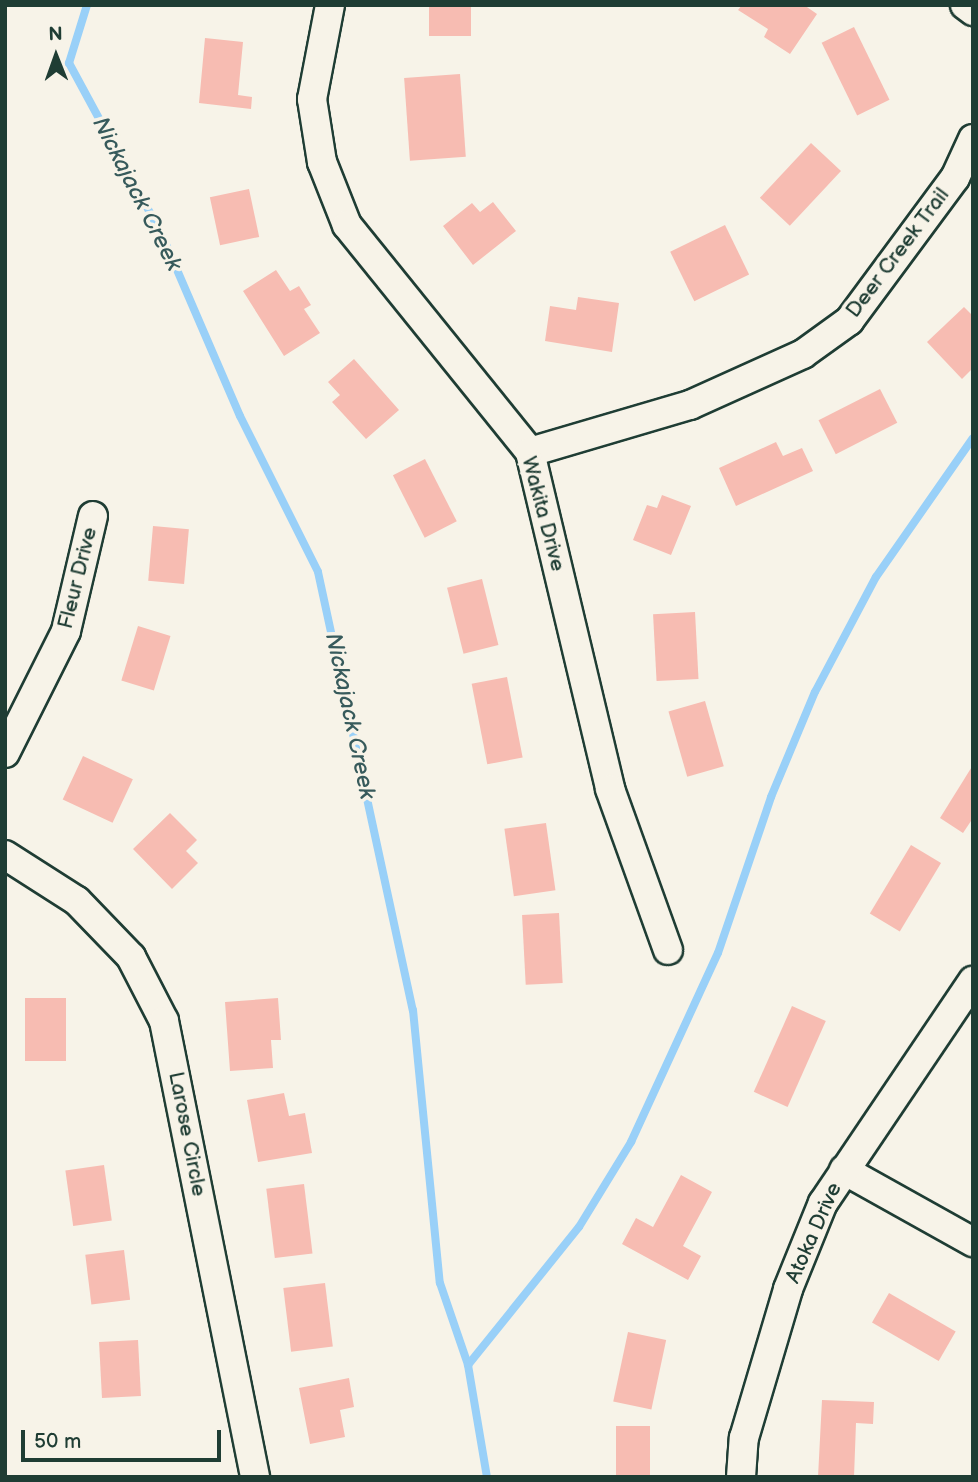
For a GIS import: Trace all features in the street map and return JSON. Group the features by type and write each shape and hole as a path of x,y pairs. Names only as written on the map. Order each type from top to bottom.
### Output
{"street":[{"name":"Wakita Drive","path":"330,5 312,99 322,163 347,225 530,452 610,789 668,950"},
{"path":"965,5 973,11"},
{"name":"Deer Creek Trail","path":"530,452 690,405 821,340 849,321 908,245 955,178 973,139"},
{"name":"Fleur Drive","path":"5,753 66,631 93,516"},
{"name":"Larose Circle","path":"5,855 77,901 131,957 164,1021 256,1477"},
{"name":"Atoka Drive","path":"741,1477 744,1438 788,1289 822,1203 973,981"},
{"path":"844,1170 973,1241"}],"building":[{"path":"429,5 471,5 471,36 429,36"},
{"path":"742,5 804,5 817,14 790,54 764,37 768,29 738,10"},
{"path":"854,27 890,100 857,116 822,43"},
{"path":"205,38 243,42 238,95 252,97 251,109 199,103"},
{"path":"460,74 466,157 410,161 404,78"},
{"path":"811,143 841,171 790,226 760,198"},
{"path":"249,189 259,237 220,245 210,197"},
{"path":"493,202 516,231 473,265 443,226 472,203 480,212"},
{"path":"725,225 749,274 694,301 670,252"},
{"path":"276,270 290,291 299,286 311,305 304,309 320,333 284,356 243,291"},
{"path":"578,297 619,303 612,352 545,341 550,306 576,310"},
{"path":"964,307 973,316 973,368 962,379 927,342"},
{"path":"354,359 399,410 366,439 332,402 340,395 328,382"},
{"path":"880,389 897,423 836,454 819,420"},
{"path":"776,442 783,456 802,448 813,471 736,506 719,468"},
{"path":"425,459 457,521 425,538 393,475"},
{"path":"662,495 691,506 671,555 633,540 647,505 657,508"},
{"path":"153,526 189,529 184,584 148,581"},
{"path":"482,579 498,645 464,654 447,588"},
{"path":"695,612 699,679 657,681 653,614"},
{"path":"138,626 171,636 154,690 121,681"},
{"path":"507,677 523,757 487,764 472,684"},
{"path":"705,701 724,766 687,777 668,711"},
{"path":"83,756 133,779 113,823 63,800"},
{"path":"973,765 973,818 963,833 940,818"},
{"path":"170,813 197,840 186,851 198,863 172,889 133,849"},
{"path":"546,823 555,890 514,896 504,829"},
{"path":"911,845 941,863 900,932 870,914"},
{"path":"559,913 563,983 526,985 522,915"},
{"path":"25,998 66,998 66,1061 25,1061"},
{"path":"278,998 281,1040 271,1040 273,1068 230,1071 225,1002"},
{"path":"792,1006 826,1021 788,1107 754,1092"},
{"path":"284,1093 289,1116 305,1113 312,1153 258,1162 247,1100"},
{"path":"104,1165 112,1220 73,1226 65,1170"},
{"path":"681,1175 712,1192 683,1246 701,1256 688,1280 622,1244 636,1218 653,1227"},
{"path":"304,1184 313,1253 275,1258 266,1189"},
{"path":"124,1250 130,1300 91,1304 85,1255"},
{"path":"325,1283 333,1347 291,1352 283,1288"},
{"path":"889,1293 956,1332 939,1361 872,1322"},
{"path":"628,1332 666,1340 651,1410 613,1401"},
{"path":"138,1340 141,1396 102,1398 99,1342"},
{"path":"349,1378 354,1407 340,1410 345,1437 310,1444 299,1388"},
{"path":"822,1400 874,1402 873,1424 856,1423 854,1477 818,1477"},
{"path":"616,1426 650,1426 650,1477 616,1477"}],"waterway":[{"name":"Nickajack Creek","path":"87,5 69,63 162,235 240,416 318,572 413,1010 440,1283 468,1365 487,1477"},
{"path":"468,1365 579,1227 631,1142 718,953 771,797 815,692 876,577 973,438"}]}
